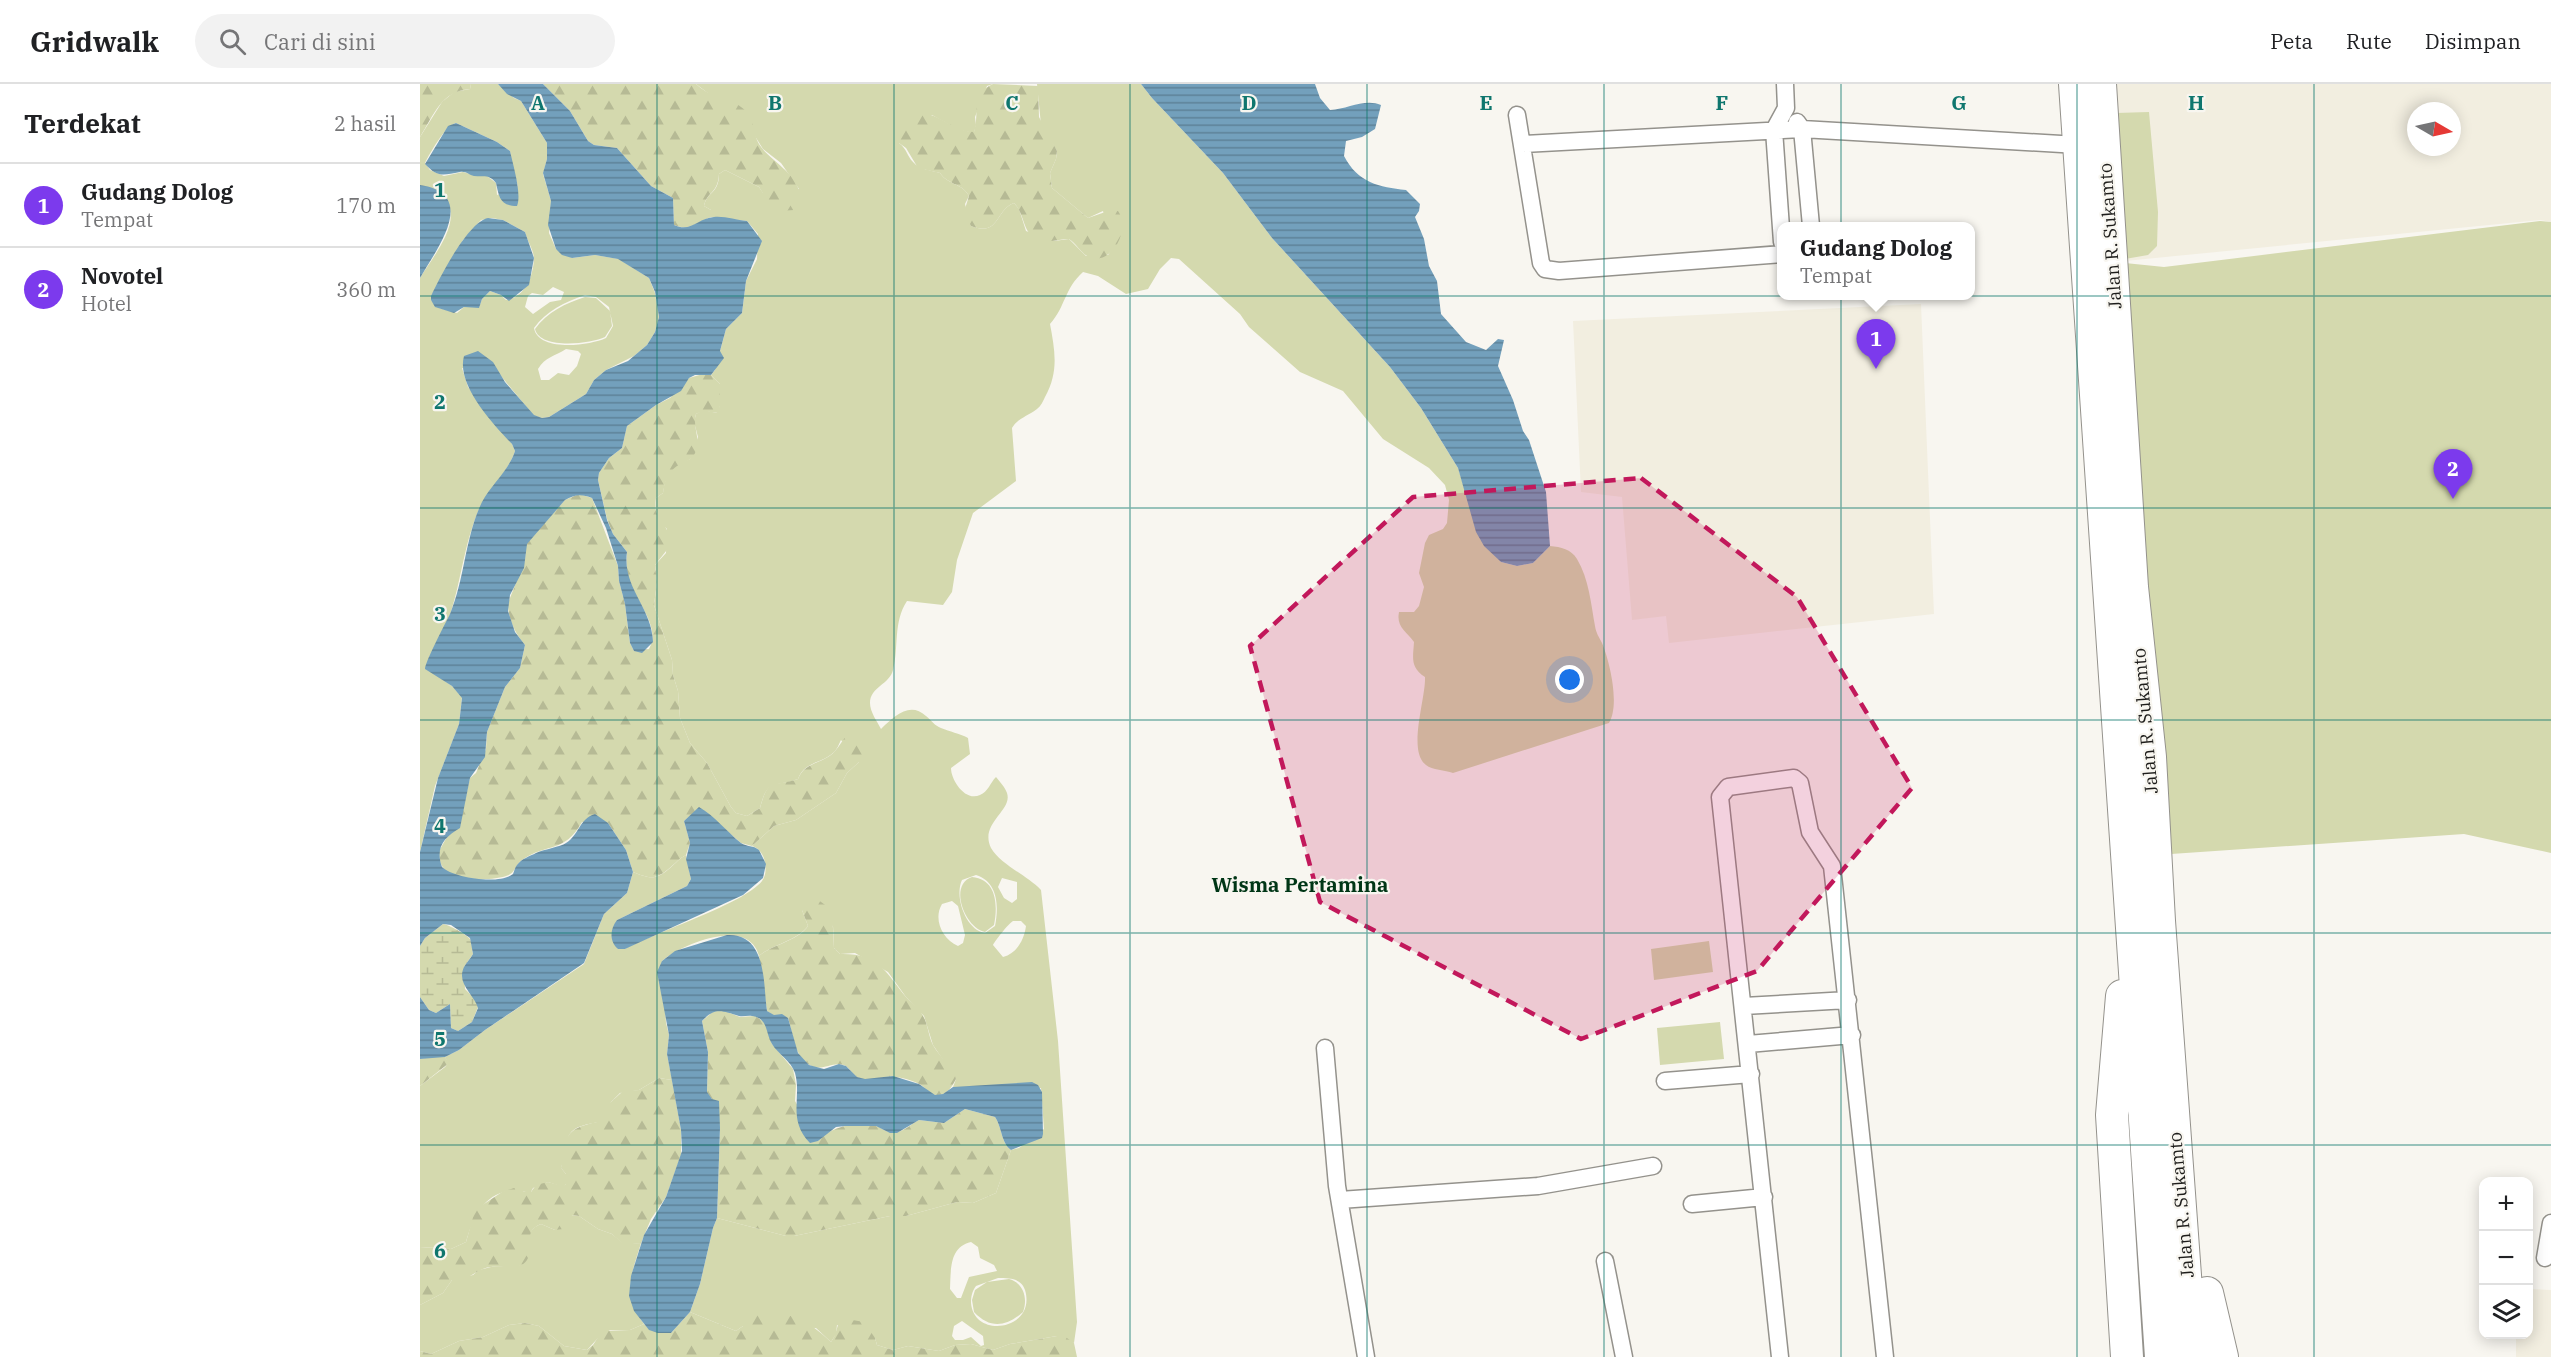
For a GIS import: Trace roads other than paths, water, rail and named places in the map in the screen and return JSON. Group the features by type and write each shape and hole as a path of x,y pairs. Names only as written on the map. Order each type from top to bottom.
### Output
{"highway":[{"name":"Jalan R. Sukamto","path":"2075,84 2078,145 2145,922 2191,1357"},
{"name":"Jalan R. Sukamto","path":"2100,84 2131,576 2150,757 2145,922 2162,1357"},
{"path":"2145,922 2184,1004 2210,1357"},
{"path":"2127,1357 2112,1115 2120,1011 2145,922"},
{"path":"2207,1293 2222,1357"}],"street":[{"path":"1781,222 1774,130 1786,108 1785,84"},
{"path":"1786,108 1802,129 1810,222"},
{"path":"1517,115 1540,263 1549,270 1777,254"},
{"path":"1523,144 1802,129 2078,145"},
{"path":"1780,1357 1720,797 1728,787 1794,778 1800,783 1810,831 1832,866 1885,1357"},
{"path":"1744,1006 1848,1000"},
{"path":"1748,1044 1852,1035"},
{"path":"1325,1048 1340,1200 1366,1357"},
{"path":"1665,1081 1751,1074"},
{"path":"1340,1200 1538,1186 1653,1166"},
{"path":"1692,1204 1764,1197"},
{"path":"2545,1258 2551,1223"},
{"path":"1605,1261 1624,1357"}],"water":[{"path":"498,84 543,84 570,111 588,141 594,145 617,148 651,186 673,198 674,225 690,226 714,217 747,221 762,241 746,281 742,313 726,329 720,351 724,358 711,375 695,375 689,378 681,391 656,405 627,426 622,448 609,458 599,473 598,480 607,520 613,534 627,552 629,576 648,618 653,642 642,653 634,651 630,643 618,566 606,528 592,498 578,495 565,500 527,544 524,568 510,595 508,611 515,632 525,645 520,668 505,687 487,732 485,757 470,778 460,828 445,839 440,849 442,867 448,871 477,879 507,877 513,874 516,866 526,858 566,843 574,836 582,823 595,814 608,823 626,850 633,872 627,893 604,914 584,963 459,1050 445,1057 420,1059 420,997 429,1010 436,1013 450,1004 451,1028 458,1031 472,1022 478,1008 462,979 464,967 473,954 470,938 451,925 443,924 425,938 420,946 420,852 438,778 459,724 462,698 452,686 425,669 455,600 476,515 482,502 509,465 515,451 512,444 486,415 471,391 465,379 464,356 478,351 493,362 505,382 534,415 542,418 549,417 586,394 594,380 606,370 628,361 647,345 655,332 659,317 655,292 649,278 618,259 595,255 572,258 562,255 556,249 548,225 551,201 543,173 547,159 547,143 521,101 507,94"},
{"path":"1141,84 1315,84 1320,98 1330,110 1363,103 1381,105 1375,129 1362,137 1346,141 1344,156 1363,178 1378,185 1406,190 1420,204 1415,217 1424,239 1429,266 1437,281 1441,314 1466,342 1486,350 1498,339 1504,340 1498,366 1523,431 1529,440 1546,492 1550,546 1533,563 1517,566 1501,562 1484,546 1476,532 1458,468 1421,408 1390,367 1272,238 1223,173"},
{"path":"456,123 497,142 510,151 518,187 517,206 511,206 501,200 496,183 489,177 462,172 441,174 434,172 425,164 448,126"},
{"path":"420,185 438,190 448,199 451,211 443,239 420,278"},
{"path":"488,218 503,220 525,232 534,258 529,285 509,301 490,291 482,299 479,308 464,307 454,313 435,307 431,296 448,264 472,229"},
{"path":"699,807 741,843 759,850 766,864 763,878 743,895 625,949 618,949 613,942 612,935 617,920 687,886 691,879 686,859 690,843 684,821"},
{"path":"727,935 740,937 750,942 756,951 763,974 767,1011 774,1015 782,1014 788,1018 798,1053 809,1065 824,1069 839,1064 846,1066 857,1077 865,1079 893,1076 919,1084 935,1095 943,1094 953,1087 1032,1082 1038,1085 1042,1092 1043,1134 1042,1138 1011,1150 1005,1143 995,1117 965,1109 944,1123 919,1120 897,1133 890,1133 876,1126 836,1127 818,1141 810,1143 803,1134 797,1117 795,1073 791,1065 772,1044 764,1023 752,1016 719,1011 711,1014 702,1021 708,1052 707,1092 712,1099 719,1101 717,1218 700,1284 690,1312 671,1333 658,1333 649,1330 634,1311 629,1296 631,1276 644,1235 666,1197 682,1151 681,1130 667,1054 669,1035 657,972 662,961 675,951"}],"place":[{"name":"Gudang Dolog","path":"1876,369"},
{"name":"Novotel","path":"2453,499"}],"district":[{"name":"Wisma Pertamina","path":"1300,884"}]}
